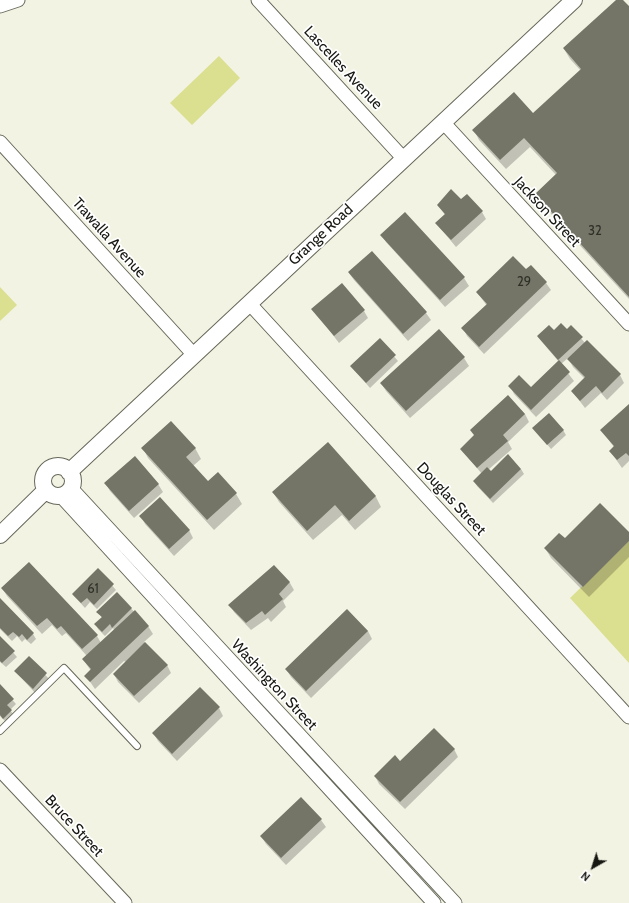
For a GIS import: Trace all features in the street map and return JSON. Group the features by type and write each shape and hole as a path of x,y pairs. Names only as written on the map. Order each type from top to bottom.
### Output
{"street":[{"path":"0,6 18,0"},
{"name":"Lascelles Avenue","path":"258,0 403,158"},
{"name":"Grange Road","path":"69,472 403,158 574,0"},
{"name":"Jackson Street","path":"442,122 629,324"},
{"name":"Trawalla Avenue","path":"0,142 194,355"},
{"name":"Douglas Street","path":"249,304 629,717"},
{"path":"0,535 73,481 69,472 61,467 54,467 48,470 44,478 59,491"},
{"name":"Washington Street","path":"59,491 434,903"},
{"name":"Washington Street","path":"59,491 455,903"},
{"name":"Bruce Street","path":"0,770 123,902"}],"lane":[{"path":"0,732 64,668 137,746"}],"green space":[{"path":"219,56 240,78 192,125 170,103"},
{"path":"0,287 17,305 0,321"},
{"path":"629,541 629,663 570,598"}],"building":[{"path":"616,0 623,0 629,6 629,297 535,194 557,173 524,138 500,160 472,130 514,92 533,113 581,69 563,48"},
{"path":"451,189 461,199 467,194 483,211 451,240 435,223 445,214 437,205"},
{"path":"405,212 465,277 440,300 380,235"},
{"path":"372,251 427,312 403,334 348,272"},
{"path":"513,256 526,269 531,265 547,282 479,347 461,328 487,304 476,292"},
{"path":"342,283 365,310 334,336 311,309"},
{"path":"561,323 567,329 571,325 583,337 558,360 537,336 549,325 554,330"},
{"path":"439,329 465,357 406,411 380,383"},
{"path":"380,338 396,355 366,383 350,366"},
{"path":"587,340 621,374 602,393 596,386 580,401 571,391 585,377 567,359"},
{"path":"559,360 570,372 531,410 508,386 519,375 531,387"},
{"path":"508,395 525,414 503,435 508,441 477,468 460,449 474,435 470,430"},
{"path":"629,404 629,456 626,453 617,460 609,451 614,446 600,430"},
{"path":"549,413 564,430 547,445 532,428"},
{"path":"171,421 196,448 186,457 208,481 218,472 237,493 207,520 141,448"},
{"path":"328,442 376,496 349,521 335,505 307,531 272,492"},
{"path":"508,454 521,469 490,499 473,481 487,467 491,471"},
{"path":"135,456 159,484 129,511 104,483"},
{"path":"160,497 190,530 169,549 139,516"},
{"path":"600,503 629,532 629,541 583,587 544,548 559,533 565,538"},
{"path":"29,562 98,635 82,649 61,626 57,629 47,618 37,626 1,588"},
{"path":"274,565 290,582 279,594 283,599 265,615 262,611 246,623 228,605"},
{"path":"98,568 114,584 94,605 87,598 81,603 72,594"},
{"path":"117,592 132,608 112,628 110,624 102,632 94,624 102,617 96,612"},
{"path":"0,598 34,633 27,640 22,634 19,637 13,632 8,636 0,628"},
{"path":"347,609 368,631 306,691 285,669"},
{"path":"135,610 149,626 90,682 84,676 91,669 82,659"},
{"path":"0,636 15,651 2,663 0,661"},
{"path":"145,642 168,665 134,696 113,674"},
{"path":"29,656 47,673 33,689 14,671"},
{"path":"0,684 14,699 7,705 12,710 3,719 0,715"},
{"path":"200,687 220,707 172,754 152,733"},
{"path":"434,728 455,749 400,802 374,776 395,755 400,761"},
{"path":"301,797 322,819 281,858 260,836"}]}
